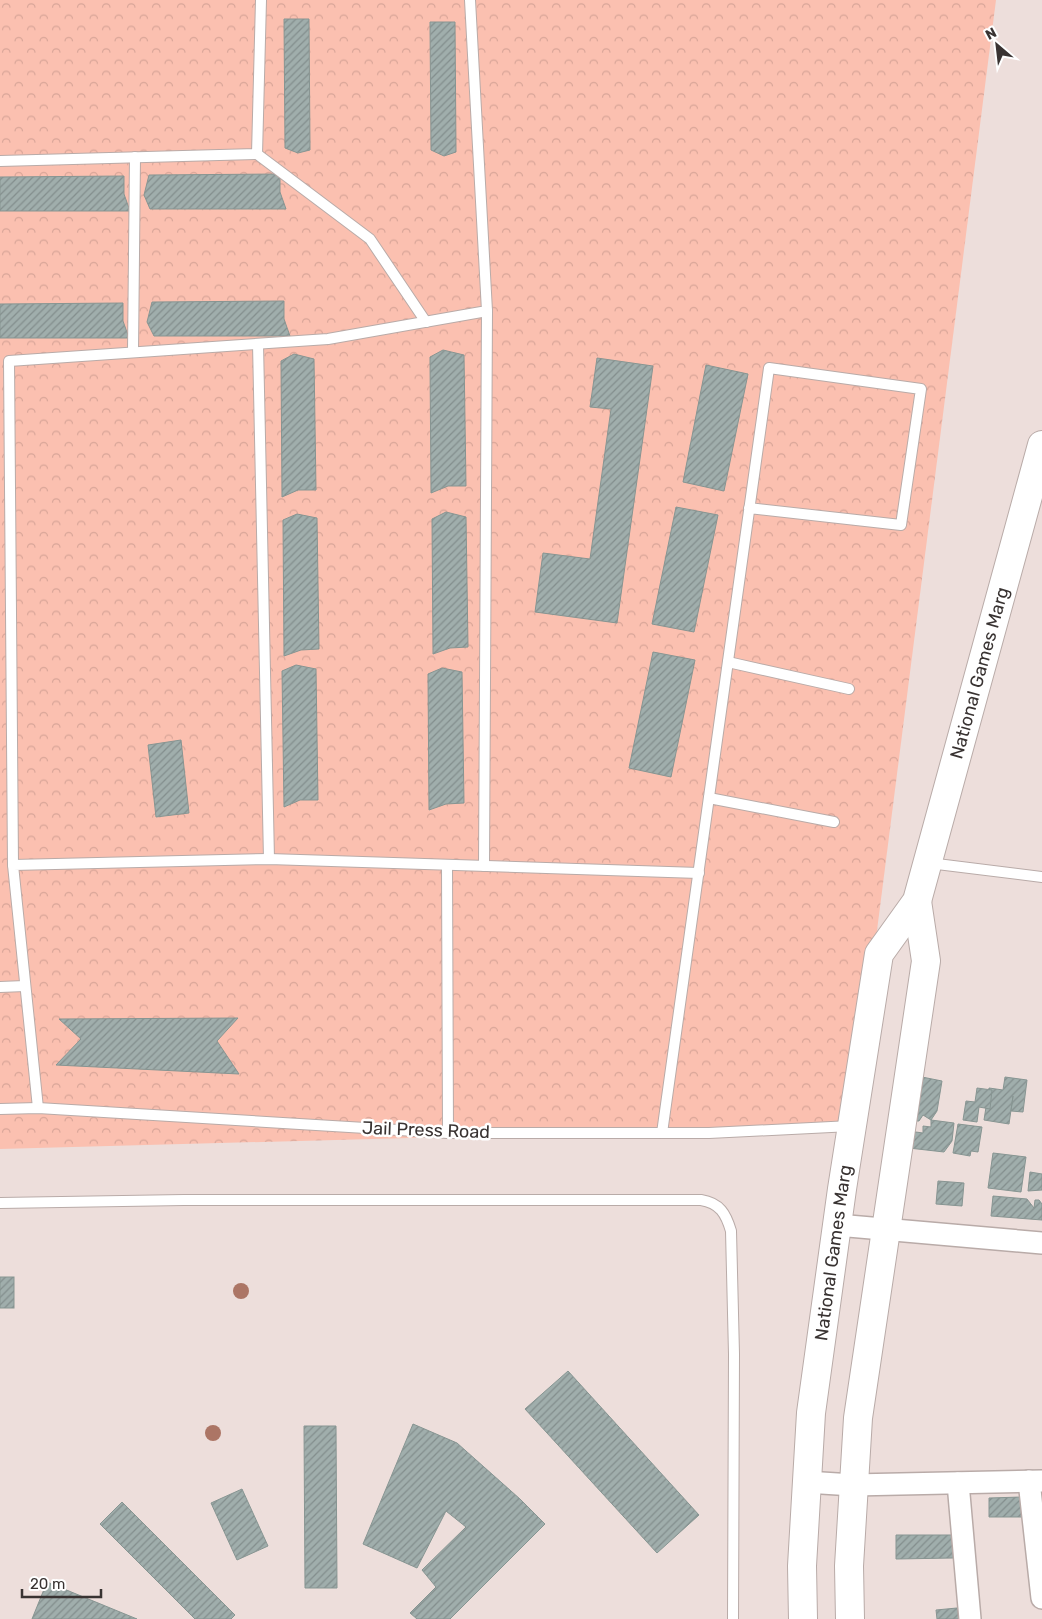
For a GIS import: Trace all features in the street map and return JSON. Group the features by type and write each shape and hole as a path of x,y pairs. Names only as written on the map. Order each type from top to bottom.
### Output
{"main road":[{"name":"National Games Marg","path":"803,1619 802,1566 811,1414 837,1225 879,954 917,901 1042,445"},
{"name":"National Games Marg","path":"850,1619 849,1566 858,1418 926,961 917,901"}],"street":[{"path":"837,1225 886,1228 1042,1244"},
{"path":"806,1482 853,1485 1035,1481 1042,1598"},
{"path":"958,1482 970,1619"}],"lane":[{"path":"257,154 261,0"},
{"path":"470,0 486,311 484,866"},
{"path":"0,161 257,154 370,240 426,322"},
{"path":"133,352 135,158"},
{"path":"38,1108 12,865 9,361 328,339 486,311"},
{"path":"258,344 269,859"},
{"path":"662,1133 699,873 749,508 769,368 921,389 901,526 749,508"},
{"path":"728,662 849,688"},
{"path":"709,798 834,822"},
{"path":"12,865 269,859 699,873"},
{"path":"928,862 1042,877"},
{"path":"447,865 448,1133"},
{"path":"0,987 25,986"},
{"name":"Jail Press Road","path":"0,1109 38,1108 448,1133 662,1133 852,1126"},
{"path":"0,1203 184,1200 701,1200 711,1202 721,1209 731,1231 734,1354 733,1619"}],"green space":[{"path":"0,0 996,0 852,1126 0,1149"}],"building":[{"path":"284,19 309,19 310,150 298,153 285,148"},
{"path":"430,22 455,22 456,152 444,156 431,150"},
{"path":"280,174 280,192 286,209 150,209 144,195 149,175"},
{"path":"124,176 124,194 130,211 0,211 0,177"},
{"path":"284,301 284,319 290,336 154,336 147,322 152,302"},
{"path":"123,303 123,321 129,338 0,338 0,304"},
{"path":"443,350 464,355 466,486 448,486 431,493 430,357"},
{"path":"294,354 314,359 316,490 298,490 282,497 281,361"},
{"path":"597,358 653,366 617,623 535,612 543,553 590,559 611,409 590,407"},
{"path":"706,365 748,374 724,491 683,482"},
{"path":"676,507 718,515 694,632 652,624"},
{"path":"446,512 466,517 468,647 450,648 433,654 432,519"},
{"path":"297,514 317,518 319,649 301,650 284,656 283,520"},
{"path":"653,652 695,660 671,777 629,768"},
{"path":"296,665 316,669 318,800 300,800 284,807 282,671"},
{"path":"442,668 462,672 464,803 446,804 429,810 428,674"},
{"path":"181,740 189,813 156,817 148,745"},
{"path":"238,1018 217,1041 239,1074 56,1065 81,1039 59,1019"},
{"path":"922,1077 942,1081 937,1111 931,1120 923,1115 919,1121 910,1121"},
{"path":"1005,1077 1027,1080 1023,1112 1011,1111 1013,1096 1009,1124 984,1120 989,1088 1003,1090"},
{"path":"977,1088 992,1090 990,1109 979,1107 977,1122 963,1120 966,1101 975,1102"},
{"path":"931,1120 954,1123 952,1141 944,1152 900,1147 901,1130 923,1133 923,1126 931,1127"},
{"path":"958,1124 982,1127 978,1152 971,1151 970,1156 953,1153"},
{"path":"993,1153 1026,1157 1021,1192 988,1188"},
{"path":"1030,1172 1042,1174 1042,1190 1028,1191"},
{"path":"938,1181 964,1183 962,1206 936,1204"},
{"path":"993,1196 1027,1199 1034,1208 1035,1200 1039,1200 1042,1204 1042,1220 991,1216"},
{"path":"0,1277 14,1277 14,1308 0,1308"},
{"path":"568,1371 699,1515 657,1553 525,1409"},
{"path":"413,1424 457,1443 545,1524 450,1619 417,1619 410,1613 436,1587 422,1570 466,1527 446,1511 417,1568 363,1544"},
{"path":"304,1426 336,1426 337,1588 305,1588"},
{"path":"242,1489 268,1546 237,1560 211,1503"},
{"path":"1022,1497 1022,1517 989,1517 989,1498"},
{"path":"122,1502 235,1615 231,1619 195,1619 100,1524"},
{"path":"896,1535 953,1535 953,1558 896,1559"},
{"path":"47,1582 137,1619 32,1619"},
{"path":"957,1608 959,1619 937,1619 936,1610"}]}
